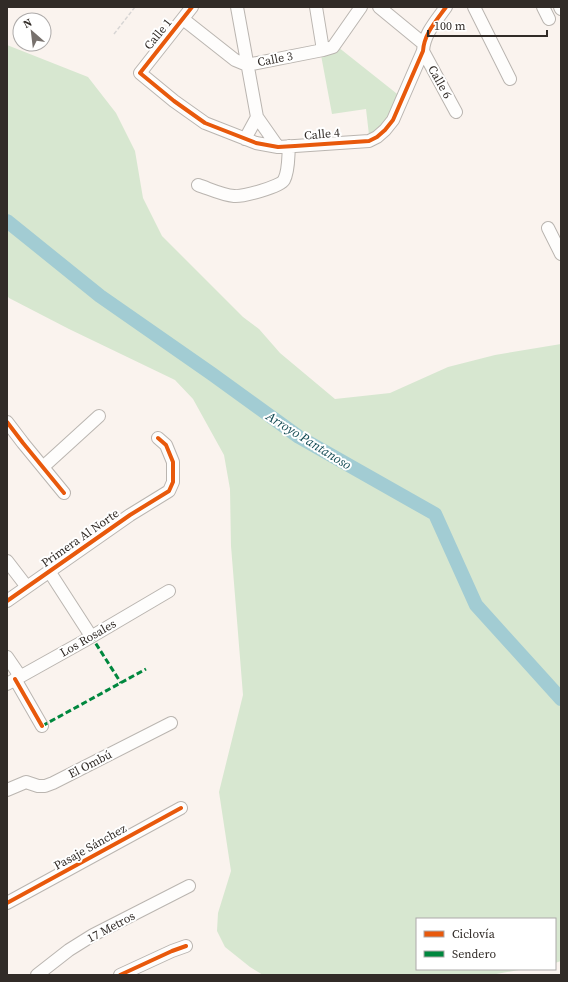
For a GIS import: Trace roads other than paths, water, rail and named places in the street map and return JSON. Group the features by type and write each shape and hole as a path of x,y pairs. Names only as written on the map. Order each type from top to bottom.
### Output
{"street":[{"name":"Calle 1","path":"140,73 192,7"},
{"path":"198,185 236,197 276,186 284,181 287,172 283,146 257,117 237,7"},
{"path":"316,7 323,50"},
{"name":"Calle 3","path":"183,19 235,60 247,65 333,47 361,7"},
{"name":"Calle 6","path":"379,7 423,47 456,112"},
{"name":"Calle 4","path":"140,73 174,101 205,123 267,146 369,141 377,137 385,130 393,120 423,47 428,31 446,7"},
{"path":"474,7 510,79"},
{"path":"543,7 549,19"},
{"path":"245,139 257,117"},
{"path":"548,228 561,254"},
{"path":"43,467 99,416"},
{"path":"7,422 64,493"},
{"name":"Primera Al Norte","path":"7,601 130,515 165,494 173,482 173,462 166,446 158,438"},
{"path":"7,561 27,587"},
{"path":"49,571 91,636"},
{"name":"Los Rosales","path":"14,680 169,591"},
{"path":"7,657 14,680 42,726"},
{"name":"El Ombú","path":"7,790 26,782 38,786 45,786 53,783 171,723"},
{"name":"Pasaje Sánchez","path":"7,903 181,808"},
{"name":"17 Metros","path":"37,975 69,950 189,886"},
{"path":"120,975 186,946"}],"waterway":[{"name":"Arroyo Pantanoso","path":"7,221 100,296 299,437 435,514 476,605 561,699"}]}
